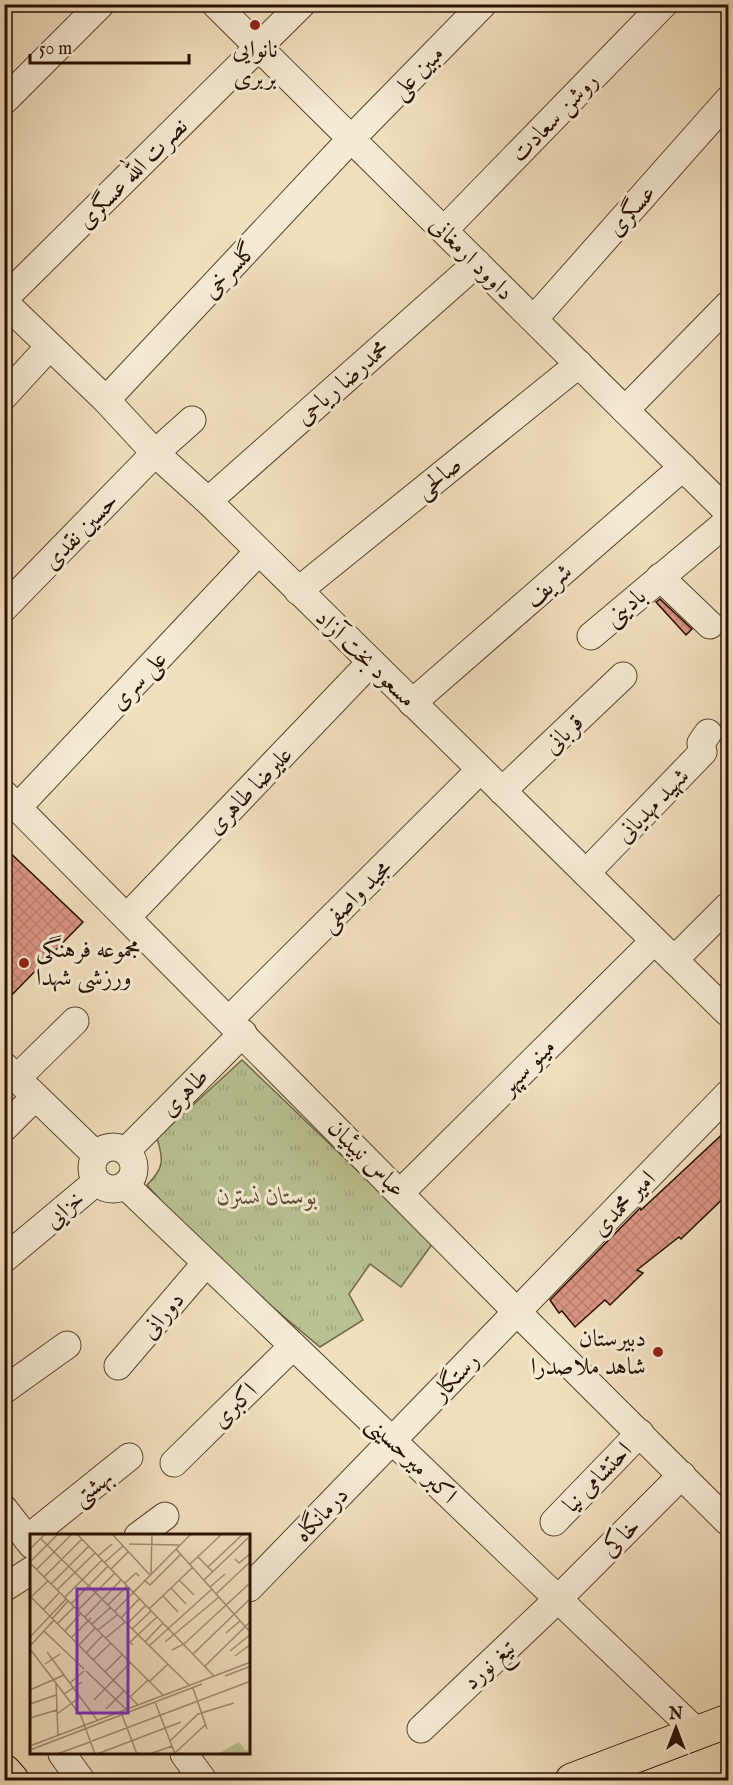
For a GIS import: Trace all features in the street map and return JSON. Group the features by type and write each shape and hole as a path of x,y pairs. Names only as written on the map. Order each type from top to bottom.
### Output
{"main road":[{"path":"572,1780 729,1721"},
{"path":"4,1771 12,1780"}],"street":[{"path":"4,101 101,4"},
{"name":"داوود ارمغانی","path":"215,4 683,467 726,506"},
{"name":"نصرت الله عسگری","path":"4,301 302,4"},
{"name":"مبین علی","path":"351,139 483,4"},
{"name":"روشن سعادت","path":"444,230 664,4"},
{"name":"عسگری","path":"534,319 729,100"},
{"name":"گلسرخی","path":"106,400 351,139"},
{"name":"محمدرضا ریاحی","path":"208,501 477,263"},
{"name":"مسعود بخت آزاد","path":"4,301 106,400 155,453 208,501 654,941 674,960 724,998"},
{"path":"625,410 729,305"},
{"path":"4,396 49,347"},
{"name":"صالحی","path":"298,591 579,364"},
{"name":"حسین نقدی","path":"4,608 155,453 192,420"},
{"name":"شریف","path":"412,703 683,467"},
{"name":"بادینی","path":"591,636 660,577 726,506"},
{"name":"علی سری","path":"11,806 258,552"},
{"name":"بادینی","path":"660,577 710,625"},
{"name":"علیرضا طاهری","path":"127,917 371,662"},
{"name":"قربانی","path":"502,791 623,676"},
{"name":"شهید مهدیانی","path":"586,873 703,752 701,743 708,733"},
{"name":"مجید واصفی","path":"236,1027 480,770"},
{"name":"عباس نبیئیان","path":"11,806 127,917 517,1312 729,1522"},
{"path":"674,960 729,906"},
{"name":"مینو سپهر","path":"400,1192 654,941"},
{"path":"75,1021 11,1072 96,1155"},
{"name":"طاهری","path":"126,1151 236,1027"},
{"name":"امیر محمدی","path":"517,1312 729,1094"},
{"path":"4,1128 35,1097"},
{"path":"113,1146 126,1151 134,1162 134,1170 125,1185 116,1189 108,1189 96,1182 91,1169 96,1155 113,1146"},
{"name":"خزایی","path":"4,1259 96,1182"},
{"name":"اکبر میرحسینی","path":"125,1185 698,1733"},
{"name":"دورانی","path":"118,1366 206,1263"},
{"name":"رستگار","path":"392,1440 517,1312"},
{"path":"4,1390 67,1345"},
{"name":"اکبری","path":"174,1463 293,1346"},
{"name":"احتشامی نیا","path":"554,1522 640,1433"},
{"name":"درمانگاه","path":"250,1587 392,1440"},
{"name":"بهشتی","path":"38,1534 129,1457"},
{"name":"خاکی","path":"558,1599 682,1475"},
{"path":"4,1509 29,1542"},
{"path":"141,1534 165,1516"},
{"path":"4,1588 30,1571"},
{"name":"تیغ نورد","path":"421,1729 558,1599"},
{"path":"63,1755 81,1780"},
{"path":"185,1755 204,1780"}],"green space":[{"name":"بوستان نسترن","path":"242,1060 433,1243 401,1287 370,1264 349,1294 363,1320 320,1347 210,1255 147,1185 157,1174 161,1164 157,1138"}],"building":[{"path":"660,599 692,629 686,635 656,602"},
{"name":"مجموعه فرهنگی ورزشی شهدا","path":"4,847 83,922 4,1003"},
{"path":"729,1128 729,1193 681,1239 679,1237 637,1270 643,1273 610,1305 605,1300 575,1327 562,1311 559,1313 550,1300 640,1208 641,1210"}],"place":[{"name":"نانوایی بربری","path":"255,25"},
{"name":"مجموعه فرهنگی ورزشی شهدا","path":"24,963"},
{"name":"دبیرستان شاهد ملاصدرا","path":"658,1352"}]}
